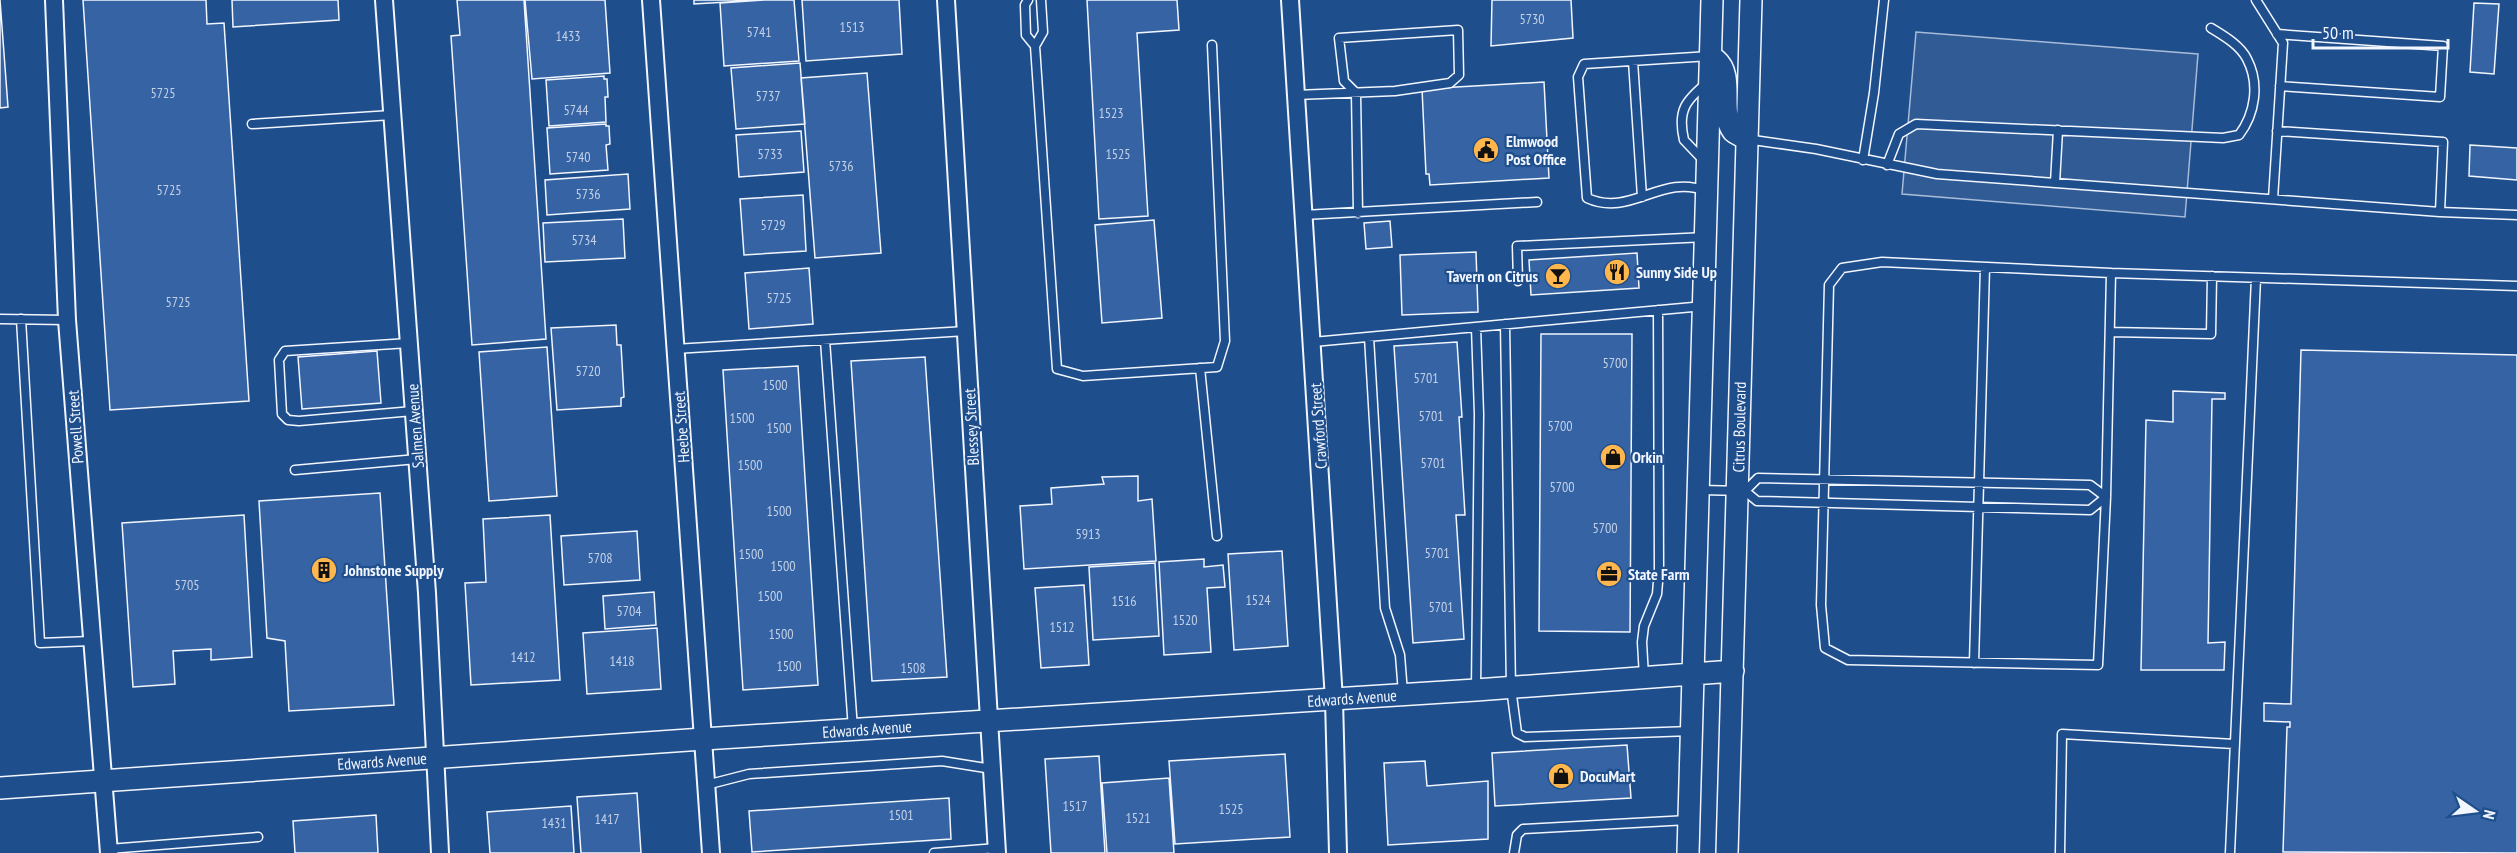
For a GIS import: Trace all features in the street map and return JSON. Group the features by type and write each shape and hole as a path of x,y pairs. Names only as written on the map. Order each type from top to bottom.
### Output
{"street":[{"name":"Powell Street","path":"54,0 67,320 109,851"},
{"name":"Salmen Avenue","path":"384,0 417,459 440,853"},
{"name":"Heebe Street","path":"651,0 711,853"},
{"name":"Blessey Street","path":"946,0 997,851"},
{"name":"Crawford Street","path":"1290,0 1334,700 1338,853"},
{"path":"1688,853 1712,0"},
{"path":"1741,0 1743,17 1750,30"},
{"name":"Citrus Boulevard","path":"1727,853 1741,491 1746,138 1751,0"},
{"path":"1711,56 1721,64 1724,73 1726,107 1734,131 1746,138"},
{"name":"Edwards Avenue","path":"0,788 853,729 1334,700 1733,671"}],"lane":[{"path":"1028,0 1025,5 1026,35 1035,46"},
{"path":"1041,0 1042,32 1035,46 1057,369 1083,376 1217,367 1225,341 1212,45"},
{"path":"1863,160 1875,93 1884,0"},
{"path":"2256,0 2283,43 2273,199"},
{"path":"1887,165 1899,134 1916,124 2223,138 2239,135 2249,121 2255,98 2254,83 2247,58 2231,40 2211,28"},
{"path":"1296,95 1356,93 1395,91 1450,83 1459,75 1458,30 1339,38 1344,81 1356,93 1358,213"},
{"path":"2277,34 2443,46 2440,97 2280,86"},
{"path":"1707,192 1696,187 1680,186 1657,190 1632,201 1605,204 1587,198 1578,76 1584,64 1711,56"},
{"path":"1634,61 1642,197"},
{"path":"252,124 392,115"},
{"path":"2055,183 2058,130"},
{"path":"2277,131 2443,142 2440,212"},
{"path":"1746,138 1816,149 1937,174 2440,212 2517,215"},
{"path":"1304,215 1537,202"},
{"path":"1518,281 1517,246 1706,237"},
{"path":"2111,273 2106,497 2098,665 1848,660 1825,648 1821,605 1829,285 1842,268 1882,262 2111,273 2517,286"},
{"path":"1974,663 1985,267"},
{"path":"2110,332 2211,334 2212,276"},
{"path":"2230,853 2256,278"},
{"path":"1313,342 1704,306"},
{"path":"1644,677 1642,642 1644,626 1657,594 1659,570 1658,310"},
{"path":"0,319 67,320"},
{"path":"21,319 40,643 91,641"},
{"path":"1505,324 1511,688 1517,733 1525,737 1691,731"},
{"path":"1476,327 1479,426 1476,690"},
{"path":"675,349 966,331"},
{"path":"1369,337 1385,608 1388,623 1397,640 1403,695"},
{"path":"825,340 853,729"},
{"path":"409,344 285,351 279,360 282,414 288,420 299,421 413,411"},
{"path":"1200,368 1217,536"},
{"path":"295,470 417,459"},
{"path":"1741,491 1758,478 1825,479 2090,484 2106,497"},
{"path":"1699,490 1741,491 1756,501 2090,510 2106,497"},
{"path":"2060,853 2062,734 2234,744"},
{"path":"706,785 749,774 942,761 992,768"},
{"path":"1515,853 1517,835 1524,829 1689,820"},
{"path":"109,851 258,837"},
{"path":"934,853 997,851"}],"shaded area":[{"path":"1916,32 2198,54 2185,217 1902,194"}],"building":[{"path":"0,0 8,107 0,108"},
{"path":"83,0 206,0 207,24 224,23 249,401 110,410"},
{"path":"232,0 338,0 339,20 233,27"},
{"path":"457,0 524,0 546,339 472,345 451,36 460,35"},
{"path":"525,0 605,0 610,73 532,79"},
{"path":"694,0 762,0 694,4"},
{"path":"794,0 799,61 724,66 720,3"},
{"path":"802,0 899,0 902,54 806,61"},
{"path":"1087,0 1177,0 1179,30 1137,33 1148,216 1099,219"},
{"path":"1492,0 1571,0 1573,38 1491,46"},
{"path":"2474,3 2499,4 2494,74 2470,72"},
{"path":"800,63 805,124 736,129 731,68"},
{"path":"867,73 881,253 815,258 801,78"},
{"path":"604,76 604,79 607,79 608,97 605,97 606,122 549,126 546,80"},
{"name":"Elmwood Post Office","path":"1544,82 1549,178 1430,185 1429,174 1426,174 1422,89"},
{"path":"606,124 609,126 610,144 606,145 608,170 550,174 547,128"},
{"path":"801,131 804,172 739,177 736,135"},
{"path":"2470,145 2517,148 2517,180 2469,176"},
{"path":"628,174 630,209 547,215 545,180"},
{"path":"803,195 806,251 744,255 740,199"},
{"path":"623,219 625,258 545,262 543,223"},
{"path":"1154,220 1162,318 1102,323 1095,225"},
{"path":"1390,221 1392,247 1366,249 1364,223"},
{"path":"1476,252 1478,312 1402,315 1400,255"},
{"path":"1637,253 1639,288 1531,295 1529,260"},
{"path":"809,268 813,324 749,329 745,273"},
{"path":"616,325 617,345 621,345 624,397 621,398 621,406 557,410 551,328"},
{"path":"1541,334 1632,334 1630,632 1539,631"},
{"path":"1457,342 1465,515 1456,515 1464,639 1413,643 1394,346"},
{"path":"547,347 557,496 489,501 479,352"},
{"path":"2301,350 2517,355 2517,853 2283,852 2287,727 2290,727 2290,722 2264,721 2264,703 2291,704"},
{"path":"377,351 381,403 302,409 298,357"},
{"path":"925,357 947,677 872,681 851,361"},
{"path":"798,366 818,685 743,690 723,370"},
{"path":"2173,391 2225,393 2225,399 2212,399 2208,643 2225,642 2224,670 2141,670 2146,420 2173,422"},
{"path":"1138,476 1138,501 1152,499 1156,561 1024,569 1020,506 1052,504 1051,488 1104,484 1102,477"},
{"name":"Johnstone Supply","path":"380,493 394,705 289,711 285,641 267,638 259,501"},
{"path":"244,515 252,657 211,660 211,649 173,651 175,684 133,687 122,523"},
{"path":"550,515 560,680 471,685 465,583 486,582 483,519"},
{"path":"637,531 640,580 564,585 561,536"},
{"path":"1282,551 1288,646 1234,650 1228,554"},
{"path":"1204,559 1204,567 1223,565 1225,587 1207,588 1211,652 1164,655 1159,562"},
{"path":"1155,563 1159,636 1093,640 1089,567"},
{"path":"1084,585 1089,665 1041,668 1035,588"},
{"path":"654,592 656,625 605,629 603,596"},
{"path":"657,628 661,689 587,694 583,633"},
{"name":"DocuMart","path":"1627,745 1631,798 1495,806 1492,753"},
{"path":"1285,754 1290,837 1175,844 1169,761"},
{"path":"1099,756 1105,853 1051,853 1045,759"},
{"path":"1425,761 1427,786 1488,781 1488,839 1388,845 1384,763"},
{"path":"1169,778 1174,853 1107,853 1102,783"},
{"path":"637,793 641,853 581,853 577,797"},
{"path":"949,798 951,839 752,852 749,811"},
{"path":"571,806 574,853 490,853 487,812"},
{"path":"376,815 378,853 295,853 293,821"}],"place":[{"name":"Elmwood Post Office","path":"1486,150"},
{"name":"Sunny Side Up","path":"1617,272"},
{"name":"Tavern on Citrus","path":"1558,276"},
{"name":"Orkin","path":"1613,457"},
{"name":"Johnstone Supply","path":"324,570"},
{"name":"State Farm","path":"1609,574"},
{"name":"DocuMart","path":"1561,776"}]}
